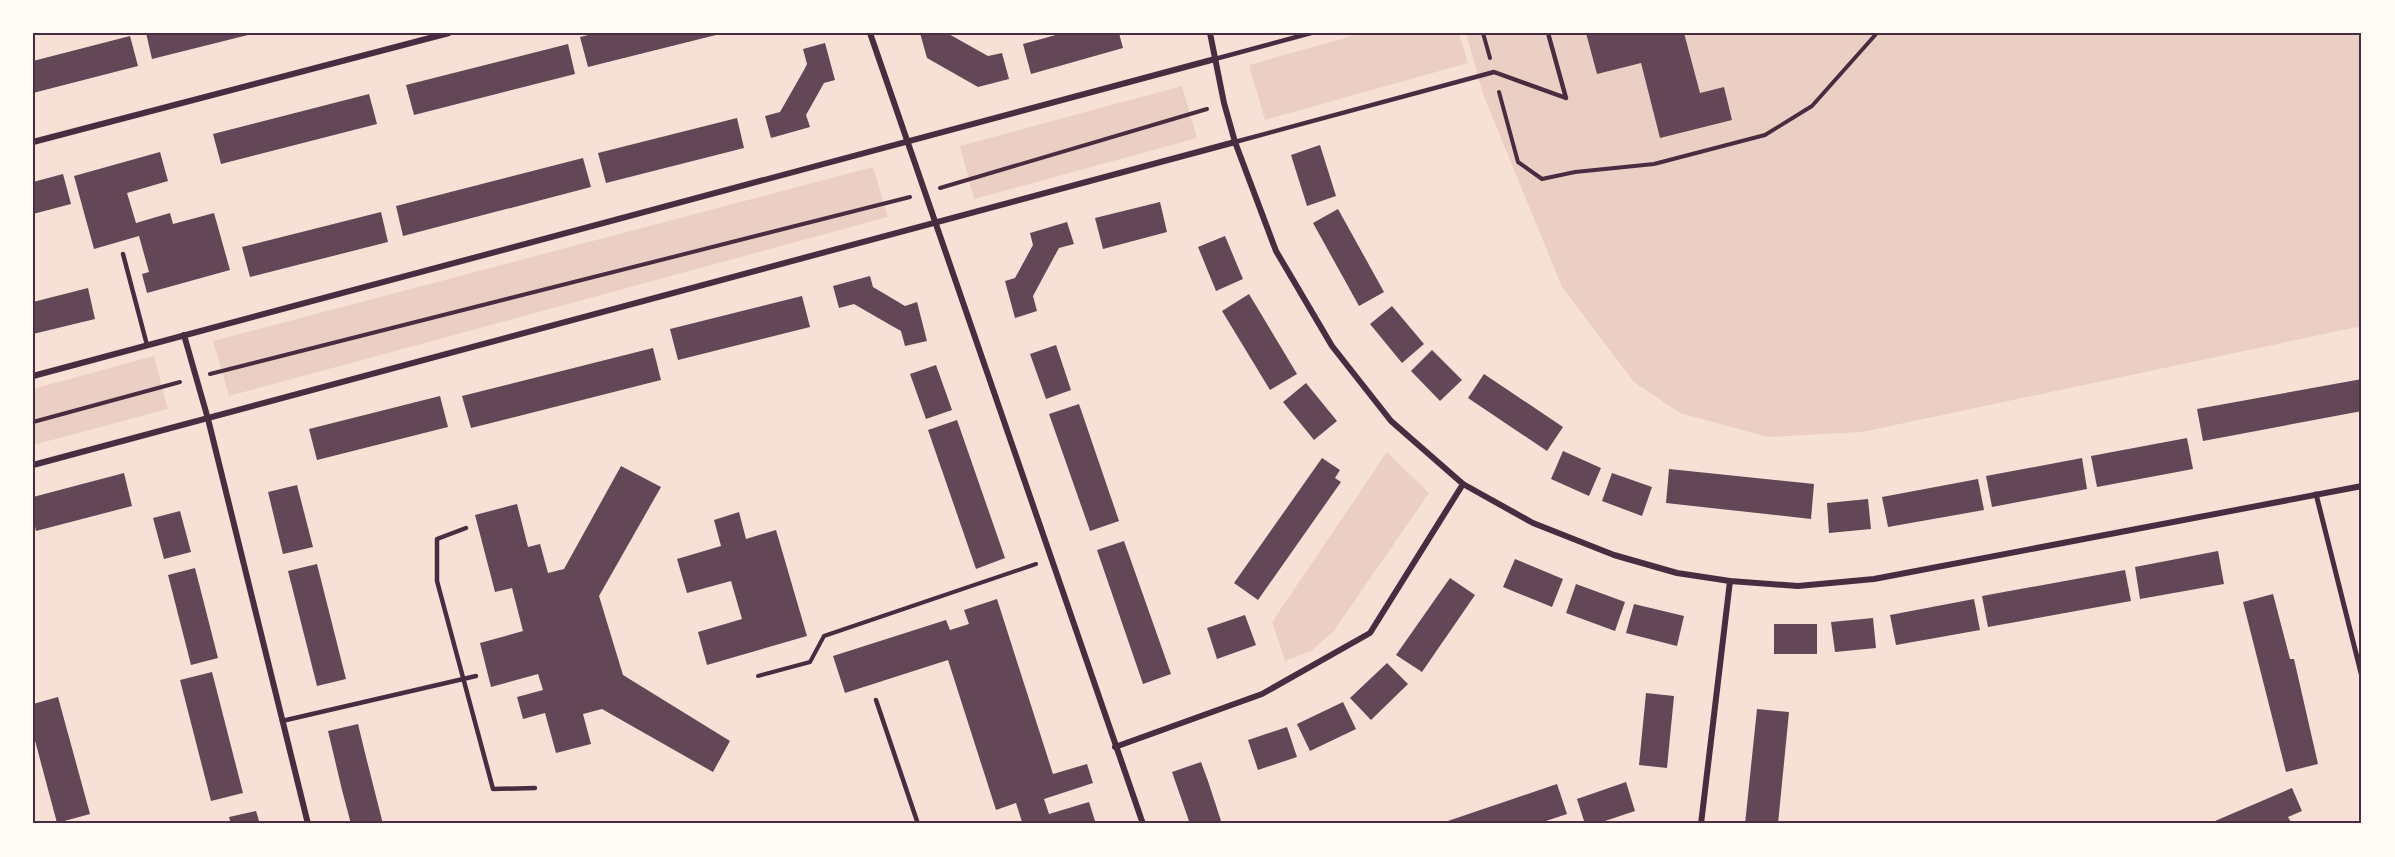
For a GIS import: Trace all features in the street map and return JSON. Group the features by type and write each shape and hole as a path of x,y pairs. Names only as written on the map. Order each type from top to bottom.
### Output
{"street":[{"path":"33,142 448,33"},
{"path":"870,33 1143,824"},
{"path":"1210,33 1235,142 1276,251 1332,346 1391,421 1463,484 1533,523 1614,555 1677,573 1730,581 1798,586 1874,579 2362,486"},
{"path":"33,376 1215,60"},
{"path":"33,465 1235,142"},
{"path":"184,335 208,419 308,824"},
{"path":"1115,747 1262,694 1370,633 1463,484"},
{"path":"2316,495 2362,677"},
{"path":"1701,824 1730,581"}],"lane":[{"path":"1215,60 1311,33"},
{"path":"1235,142 1494,72 1566,98 1548,33"},
{"path":"123,254 147,345"},
{"path":"466,528 437,539 437,581 462,680 493,789 535,788"},
{"path":"282,721 476,676"},
{"path":"876,700 918,824"}],"path":[{"path":"1483,33 1518,162 1542,179 1575,172 1654,165 1765,135 1812,106 1878,33"},
{"path":"944,187 1207,109"},
{"path":"212,373 904,199"},
{"path":"33,422 173,384"},
{"path":"758,676 810,662 824,636 1052,560"}],"shaded area":[{"path":"1362,33 1459,33 1468,63 1265,120 1249,65"},
{"path":"1466,33 2362,33 2362,326 1862,432 1768,437 1680,413 1634,382 1562,287 1483,94"},
{"path":"1182,86 1197,138 974,199 960,146"},
{"path":"873,167 888,217 229,396 213,341"},
{"path":"154,356 168,409 33,445 33,389"},
{"path":"1387,452 1429,493 1333,632 1311,651 1285,661 1272,622"}],"building":[{"path":"146,33 252,33 252,34 152,59"},
{"path":"597,33 720,34 588,67 580,37"},
{"path":"920,33 947,33 988,56 1002,53 1009,79 978,87 927,58"},
{"path":"1063,33 1119,33 1123,48 1031,74 1023,44"},
{"path":"1586,33 1684,33 1700,93 1724,87 1732,120 1660,138 1641,63 1597,74"},
{"path":"130,36 138,66 33,93 33,61"},
{"path":"825,43 835,80 824,83 806,115 810,127 771,138 765,116 780,112 804,70 807,64 803,49"},
{"path":"568,44 575,74 414,115 406,85"},
{"path":"369,94 377,124 221,164 213,134"},
{"path":"737,118 744,148 606,183 598,153"},
{"path":"1320,145 1336,196 1307,206 1291,155"},
{"path":"160,152 168,181 127,193 136,223 170,213 173,224 214,213 230,270 147,293 142,274 149,272 139,236 94,249 74,176"},
{"path":"583,158 591,187 403,236 396,206"},
{"path":"63,174 71,204 33,214 33,182"},
{"path":"1160,202 1167,232 1103,249 1095,218"},
{"path":"1338,209 1384,292 1359,306 1313,223"},
{"path":"381,212 388,242 250,277 242,247"},
{"path":"1067,222 1074,244 1059,248 1054,257 1033,296 1037,311 1015,318 1005,281 1015,278 1033,245 1030,233"},
{"path":"1225,236 1243,279 1216,291 1198,247"},
{"path":"870,276 873,287 905,306 917,302 927,341 905,346 901,331 854,304 839,308 833,286"},
{"path":"88,288 95,319 33,334 33,302"},
{"path":"1249,294 1297,374 1270,390 1222,311"},
{"path":"802,296 810,327 678,360 670,329"},
{"path":"1392,306 1424,344 1402,363 1370,324"},
{"path":"1056,345 1071,390 1046,399 1030,354"},
{"path":"653,348 661,380 471,428 462,396"},
{"path":"1432,350 1462,380 1440,401 1411,371"},
{"path":"936,365 952,410 926,419 910,374"},
{"path":"1484,374 1563,427 1547,451 1468,398"},
{"path":"2362,379 2362,411 2203,441 2197,409"},
{"path":"1306,383 1337,421 1314,440 1283,402"},
{"path":"440,396 448,427 317,460 309,429"},
{"path":"1079,404 1119,521 1090,531 1049,414"},
{"path":"957,420 1005,558 976,569 928,430"},
{"path":"2187,438 2193,469 2097,487 2091,456"},
{"path":"1563,451 1601,468 1589,496 1551,479"},
{"path":"1322,458 1340,470 1335,478 1341,482 1258,600 1234,583"},
{"path":"2082,458 2087,489 1992,507 1986,476"},
{"path":"621,466 661,487 599,596 623,675 730,741 713,772 602,709 583,714 591,744 556,753 545,713 523,719 517,697 543,690 538,674 491,687 480,643 523,631 512,588 495,592 475,515 517,504 528,547 540,544 548,573 564,569"},
{"path":"1669,469 1814,484 1811,519 1666,503"},
{"path":"124,473 132,506 36,531 33,497"},
{"path":"1612,473 1652,487 1642,516 1602,501"},
{"path":"1978,479 1984,510 1888,527 1882,497"},
{"path":"297,485 313,547 283,554 268,492"},
{"path":"1868,499 1871,529 1829,533 1827,503"},
{"path":"180,511 191,552 164,559 153,518"},
{"path":"739,512 746,539 776,530 807,636 707,665 698,632 742,619 731,581 687,593 677,559 721,546 714,520"},
{"path":"1124,541 1171,674 1143,684 1097,550"},
{"path":"2218,551 2224,584 2140,599 2135,567"},
{"path":"1515,559 1563,579 1552,607 1503,587"},
{"path":"317,564 346,679 317,686 288,571"},
{"path":"195,568 218,658 191,665 168,575"},
{"path":"2125,570 2131,601 1988,627 1982,596"},
{"path":"1450,578 1475,595 1422,672 1396,655"},
{"path":"1576,584 1625,602 1615,631 1566,613"},
{"path":"2273,594 2290,659 2294,659 2318,764 2286,772 2243,602"},
{"path":"997,599 1053,774 1087,764 1093,783 1044,799 1049,814 1089,802 1096,824 1018,824 1022,822 1016,803 996,810 948,660 845,693 833,656 946,620 950,630 969,624 964,610"},
{"path":"1974,599 1980,630 1896,645 1890,615"},
{"path":"1634,604 1684,616 1677,646 1626,633"},
{"path":"1245,615 1256,645 1217,659 1207,628"},
{"path":"1873,618 1876,648 1835,652 1831,622"},
{"path":"1774,624 1817,624 1817,654 1774,654"},
{"path":"1387,663 1408,684 1371,720 1350,698"},
{"path":"212,672 243,793 211,801 180,680"},
{"path":"1646,693 1674,696 1667,768 1639,765"},
{"path":"58,697 90,814 57,823 33,733 33,704"},
{"path":"1343,702 1356,729 1310,751 1297,724"},
{"path":"1757,709 1789,712 1778,824 1745,824"},
{"path":"358,724 383,824 351,824 342,790 328,731"},
{"path":"1287,727 1297,757 1258,770 1248,740"},
{"path":"1201,762 1222,824 1190,824 1172,772"},
{"path":"1626,782 1635,811 1596,824 1585,824 1577,799"},
{"path":"1557,784 1567,814 1537,824 1439,824"},
{"path":"2292,788 2302,811 2288,817 2292,824 2208,824"},
{"path":"256,811 260,824 231,824 229,817"}]}
